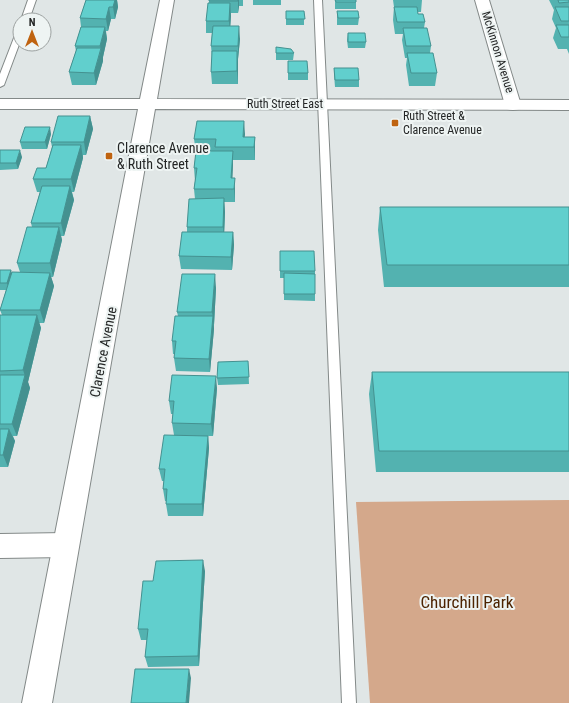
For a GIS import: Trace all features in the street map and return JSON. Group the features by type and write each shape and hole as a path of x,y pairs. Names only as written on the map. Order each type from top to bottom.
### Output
{"street":[{"name":"Clarence Avenue","path":"37,703 167,0"},
{"name":"McKinnon Avenue","path":"482,0 513,104"},
{"name":"Ruth Street East","path":"0,104 569,105"},
{"path":"0,546 66,545"}],"lane":[{"path":"28,12 32,0"},
{"path":"318,0 324,104 349,703"},
{"path":"0,85 12,52"}],"green space":[{"name":"Churchill Park","path":"569,500 569,703 370,703 356,502"}],"building":[{"path":"86,0 115,0 113,7 109,7 106,19 80,18"},
{"path":"238,0 238,1 209,1"},
{"path":"335,0 356,0 356,2 336,2"},
{"path":"558,0 569,0 569,2 559,3"},
{"path":"208,3 230,3 229,21 206,21"},
{"path":"394,7 417,7 418,14 423,14 425,22 397,22"},
{"path":"555,7 569,7 569,21 561,21"},
{"path":"286,11 304,11 305,19 286,19"},
{"path":"337,11 358,11 359,18 338,18"},
{"path":"556,25 569,25 569,37 561,37"},
{"path":"213,26 239,26 238,46 211,46"},
{"path":"81,27 105,27 100,46 75,46"},
{"path":"403,28 427,28 431,46 406,46"},
{"path":"348,33 365,33 366,42 348,42"},
{"path":"276,47 291,49 294,53 276,53"},
{"path":"77,48 101,48 94,73 69,72"},
{"path":"212,51 237,51 237,71 211,72"},
{"path":"407,53 433,53 437,73 411,73"},
{"path":"288,61 307,61 308,73 288,73"},
{"path":"334,68 358,68 359,80 335,80"},
{"path":"58,116 90,116 84,142 51,142"},
{"path":"197,121 244,121 243,137 255,137 254,147 215,147 216,139 194,139"},
{"path":"25,127 50,127 45,142 20,142"},
{"path":"53,145 81,145 71,179 33,179 37,168 46,168"},
{"path":"0,150 20,150 16,163 0,163"},
{"path":"196,151 233,151 231,178 235,178 234,189 194,189 197,168 194,168"},
{"path":"42,186 70,186 61,223 31,223"},
{"path":"224,198 223,227 187,227 189,199"},
{"path":"380,207 569,207 569,265 387,265"},
{"path":"27,227 59,227 50,263 17,263"},
{"path":"182,232 233,232 231,257 179,256"},
{"path":"280,251 314,251 315,271 280,271"},
{"path":"0,270 11,270 7,283 0,283"},
{"path":"12,272 50,273 40,310 0,310"},
{"path":"284,273 315,274 315,294 284,294"},
{"path":"182,274 215,274 212,312 177,312"},
{"path":"0,315 37,315 23,370 0,371"},
{"path":"175,316 213,316 209,359 174,358 176,341 172,341"},
{"path":"248,361 249,377 217,378 218,362"},
{"path":"372,372 569,372 569,451 379,451"},
{"path":"0,375 25,375 12,424 0,424"},
{"path":"172,375 216,376 211,424 172,423 174,401 169,401"},
{"path":"0,429 9,429 3,455 0,455"},
{"path":"164,435 208,436 202,504 166,504 167,489 163,489 165,469 159,469"},
{"path":"203,560 198,656 145,657 148,629 138,629 143,581 153,581 156,561"},
{"path":"135,669 189,669 186,703 131,703"}],"place":[{"name":"Ruth Street & Clarence Avenue","path":"395,123"},
{"name":"Clarence Avenue & Ruth Street","path":"109,156"}]}
